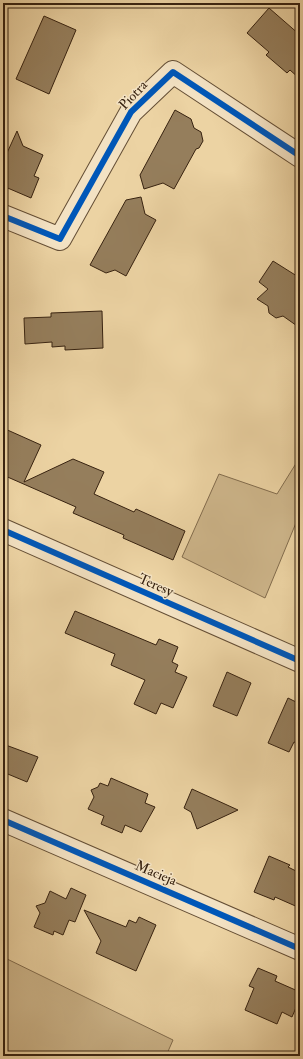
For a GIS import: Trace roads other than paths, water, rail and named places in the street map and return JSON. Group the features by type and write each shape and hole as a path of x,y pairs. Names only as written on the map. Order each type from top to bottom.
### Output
{"street":[{"name":"Piotra","path":"3,216 60,239 131,112 173,72 300,156"},
{"name":"Teresy","path":"3,530 300,661"},
{"name":"Macieja","path":"3,820 300,949"}]}
